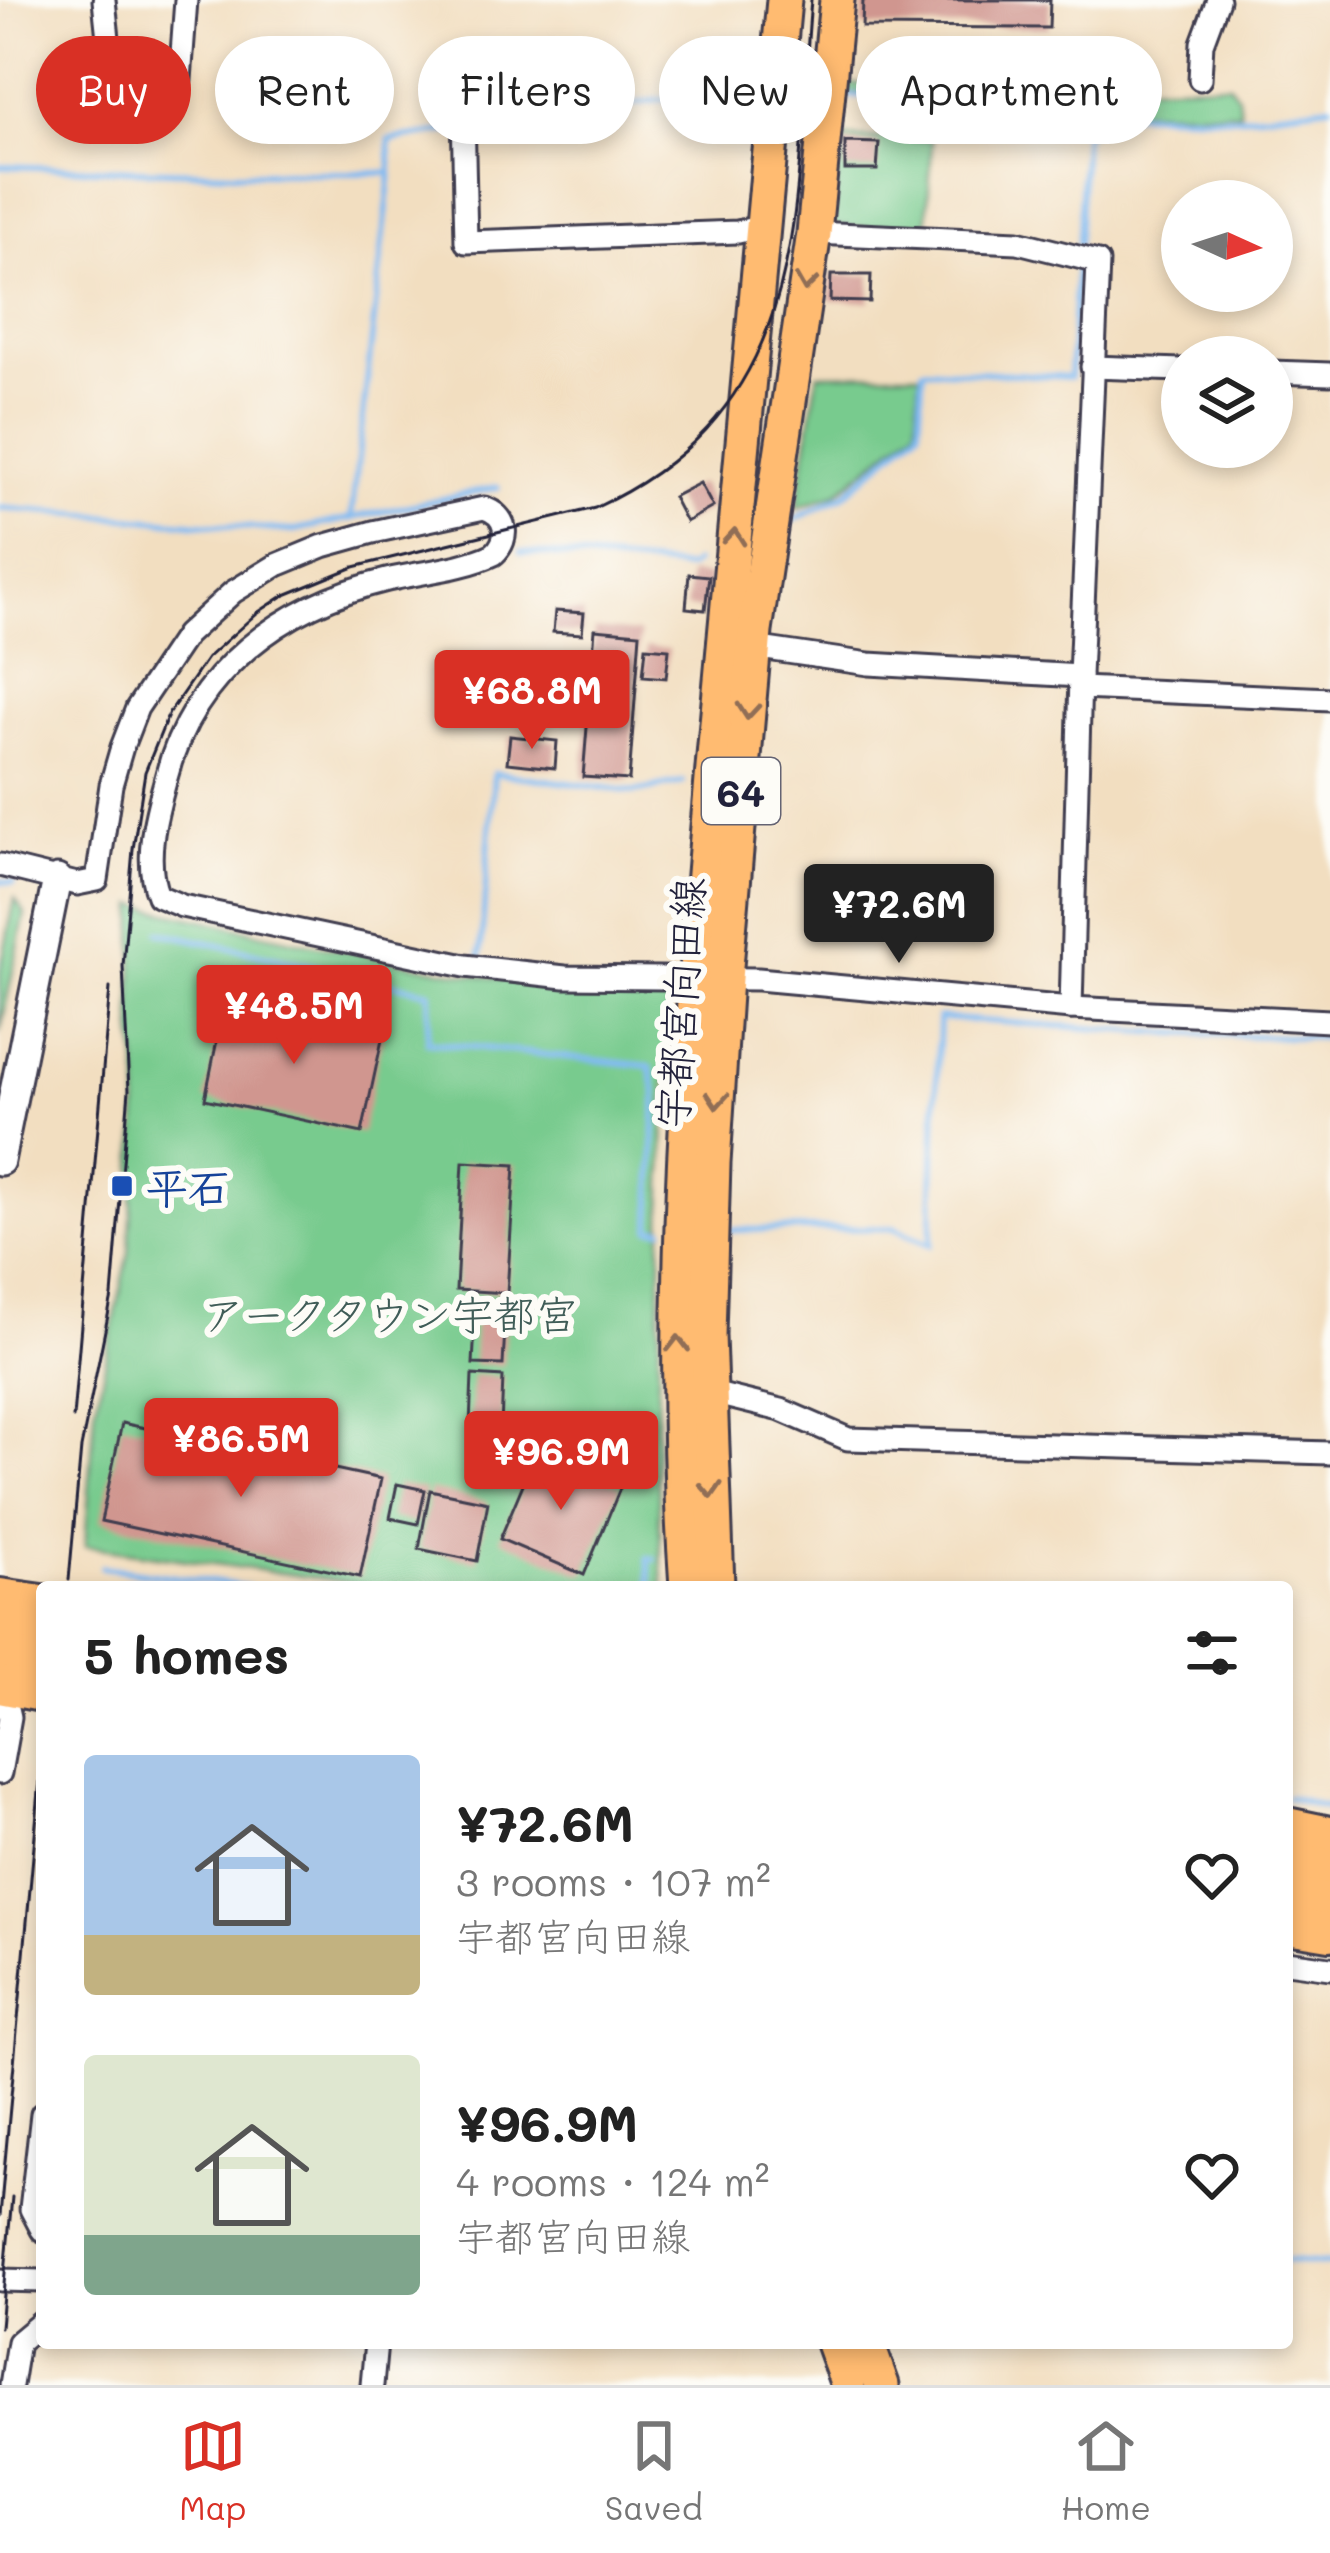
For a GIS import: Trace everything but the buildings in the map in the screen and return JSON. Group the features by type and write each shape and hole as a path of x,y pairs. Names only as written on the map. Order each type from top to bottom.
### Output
{"highway":[{"path":"0,1597 36,1603"},
{"path":"0,1622 36,1629"},
{"path":"0,1654 36,1661"},
{"path":"1293,1827 1330,1835"},
{"path":"1293,1861 1330,1868"},
{"path":"1293,1895 1330,1902"},
{"path":"1293,1926 1330,1933"}],"main road":[{"name":"宇都宮向田線","path":"687,1581 678,1285 709,980 763,226 784,0"},
{"name":"宇都宮向田線","path":"717,1581 708,1392 709,980 814,233 837,0"},
{"path":"834,2349 848,2385"},
{"path":"869,2349 882,2385"}],"street":[{"path":"104,0 112,77 181,80 186,0"},
{"path":"1200,80 1202,43 1218,0"},
{"path":"464,144 466,242 738,232 763,226"},
{"path":"814,233 1018,242 1098,262 1071,1008"},
{"path":"1092,367 1161,369"},
{"path":"1293,373 1330,374"},
{"path":"0,866 88,884 97,880 111,785 137,708 186,635 232,592 322,546 475,508 500,517 505,538 494,554 349,590 312,604 279,622 226,668 187,722 170,760 153,836 151,869 158,896 182,906 465,966 565,977 709,980 1330,1022"},
{"path":"753,647 869,664 1330,699"},
{"path":"0,1161 57,879"},
{"path":"708,1392 781,1411 848,1439 1330,1453"},
{"path":"0,1773 16,1694"},
{"path":"1293,1963 1330,1968"},
{"path":"36,2166 31,2209 36,2219"},
{"path":"0,2280 36,2281"},
{"path":"11,2385 18,2342 36,2327"},
{"path":"372,2385 375,2349"}],"green space":[{"path":"1229,84 1238,96 1240,112 1162,110 1162,85"},
{"path":"841,137 856,138 856,144 932,144 926,234 833,225"},
{"path":"920,373 916,428 836,494 797,508 818,374"},
{"path":"15,899 25,914 0,1033 0,970"},
{"name":"アークタウン宇都宮","path":"135,905 466,974 600,989 668,991 656,1459 663,1581 339,1581 85,1546 95,1410 129,1252 139,1083 132,1010"}],"waterway":[{"path":"843,96 991,95 1106,102 1136,113 1238,117 1330,105"},
{"path":"635,104 659,100"},
{"path":"0,166 391,173 389,140 418,136"},
{"path":"1078,244 1084,144"},
{"path":"351,519 391,173"},
{"path":"789,522 844,495 919,430 923,369 1070,377 1076,269"},
{"path":"0,508 291,531 498,487"},
{"path":"521,552 689,568 695,563"},
{"path":"480,961 494,773 635,792 683,782"},
{"path":"0,881 13,883"},
{"path":"160,932 430,992 427,1042 650,1066 656,1092 651,1229 663,1229"},
{"path":"728,1230 894,1228 931,1245 939,1018 1330,1038"},
{"path":"650,1581 648,1558 655,1559"},
{"path":"102,1567 204,1581"},
{"path":"1293,1799 1330,1808"},
{"path":"1293,2261 1330,2264"}],"tram line":[{"path":"69,1580 81,1448 112,1296 129,1090 123,966 133,849 145,772 169,713 207,658 283,596 354,567 595,508 667,465 719,415 755,357 779,293 801,152 811,0"},
{"path":"73,1418 110,988"},
{"path":"0,2216 36,1823"},
{"path":"0,2327 12,2197"}],"place":[{"name":"平石","path":"122,1186"}]}
